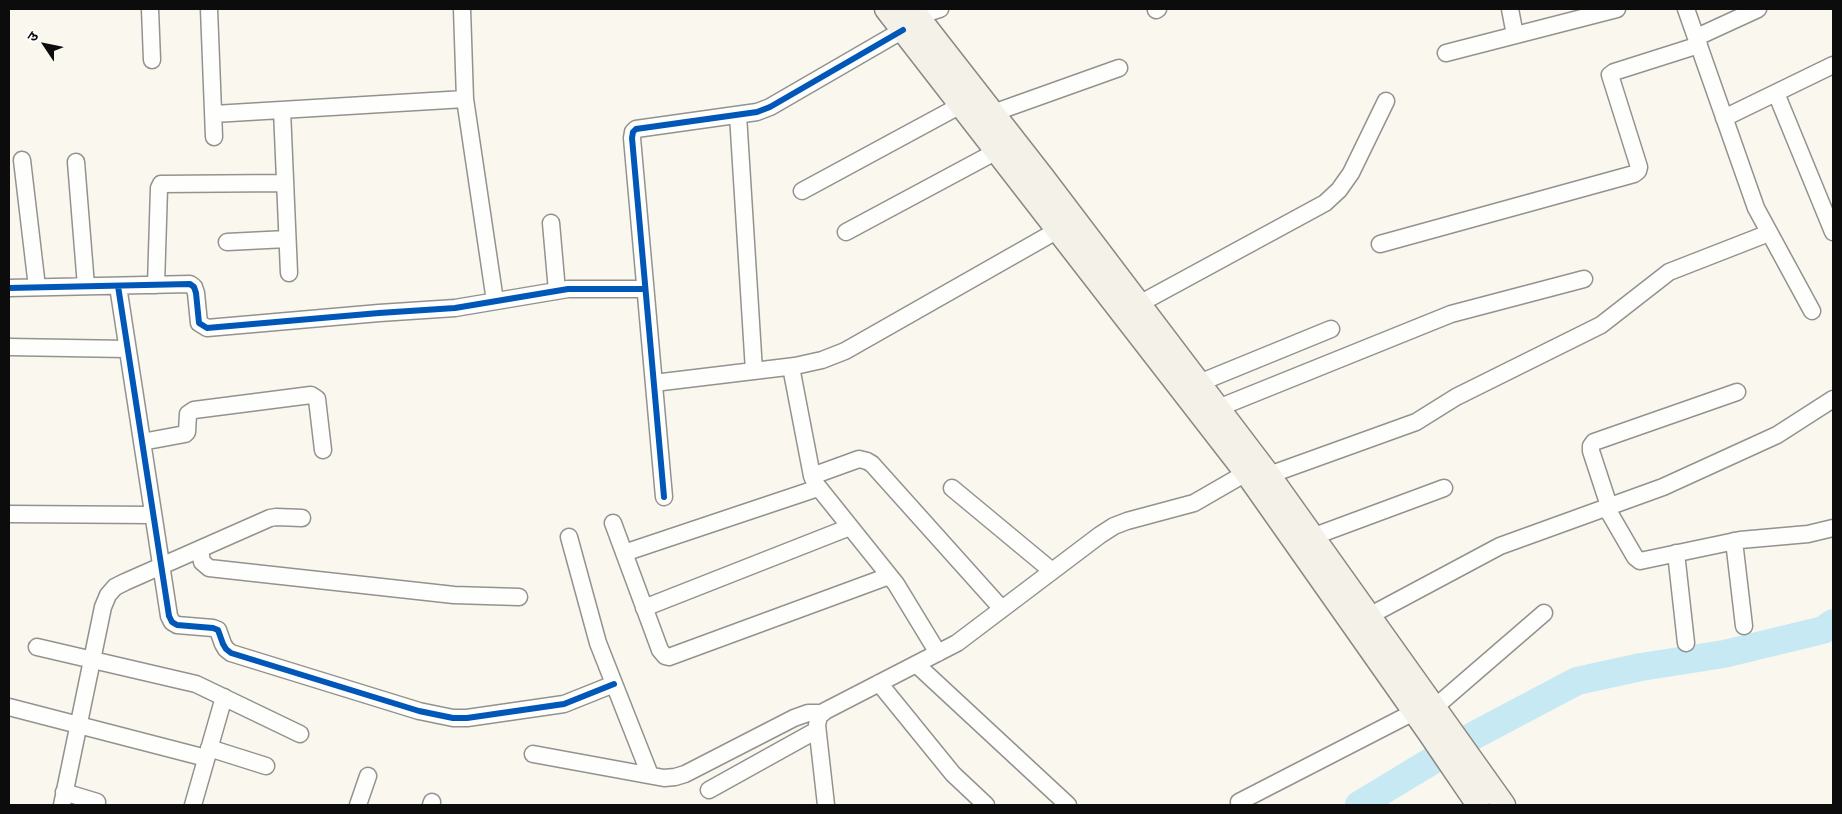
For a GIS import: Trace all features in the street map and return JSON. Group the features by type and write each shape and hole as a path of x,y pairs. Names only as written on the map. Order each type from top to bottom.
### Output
{"main road":[{"path":"886,9 911,18 993,113 1269,475 1369,616 1431,719"},
{"path":"911,18 961,104 1246,473 1431,719 1463,766 1504,805"},
{"path":"1463,766 1478,805"}],"street":[{"path":"150,9 152,60"},
{"path":"209,9 214,137"},
{"path":"462,9 465,98 495,301"},
{"path":"664,497 633,132 757,112 770,107 911,18 940,9"},
{"path":"1510,9 1515,35"},
{"path":"1446,53 1617,9"},
{"path":"1686,9 1756,208 1812,311"},
{"path":"1380,244 1634,174 1638,171 1639,167 1610,76 1614,72 1698,41 1758,9"},
{"path":"1724,118 1833,65"},
{"path":"993,113 1119,68"},
{"path":"1776,93 1833,232"},
{"path":"214,114 465,98"},
{"path":"1139,304 1325,203 1339,190 1352,173 1386,101"},
{"path":"802,191 961,104"},
{"path":"282,110 289,273"},
{"path":"738,115 754,371"},
{"path":"846,232 997,151"},
{"path":"22,160 37,287"},
{"path":"76,162 86,286"},
{"path":"156,285 158,188 161,184 285,183"},
{"path":"551,223 557,291"},
{"path":"654,383 791,366 822,360 844,351 1058,230"},
{"path":"1269,475 1416,422 1456,397 1601,325 1669,272 1769,232"},
{"path":"227,242 287,240"},
{"path":"1218,408 1451,314 1584,279"},
{"path":"9,288 190,284 194,287 196,293 199,323 207,328 379,312 455,308 557,291 645,289"},
{"path":"118,286 169,616 172,622 177,625 218,630 223,644 231,653 419,711 453,718 467,718 564,704 614,684"},
{"path":"1199,384 1331,329"},
{"path":"9,348 127,349"},
{"path":"791,366 815,482 905,597 938,653"},
{"path":"1737,392 1594,442 1591,446 1590,451 1608,506 1635,557 1640,561 1734,541 1808,534 1833,528"},
{"path":"142,442 185,434 187,432 188,414 194,410 311,395 317,398 323,450"},
{"path":"1369,616 1500,546 1663,487 1777,436 1833,399"},
{"path":"624,554 815,482 860,459 872,464 1002,609"},
{"path":"826,805 817,730 819,716 957,643 1052,570 1114,526 1194,503 1246,473"},
{"path":"952,488 1052,570"},
{"path":"1312,537 1444,488"},
{"path":"9,514 153,515"},
{"path":"97,802 63,799 103,607 108,595 115,587 125,582 270,518 302,518"},
{"path":"613,522 660,650 665,656 889,576"},
{"path":"644,608 850,527"},
{"path":"569,537 594,632 650,775"},
{"path":"1734,541 1744,626"},
{"path":"200,549 202,562 209,568 454,595 519,597"},
{"path":"1676,553 1686,643"},
{"path":"1239,802 1431,719 1544,613"},
{"path":"37,648 196,684 300,734"},
{"path":"916,664 1068,805"},
{"path":"879,683 975,802"},
{"path":"193,805 224,697"},
{"path":"9,707 79,726 266,766"},
{"path":"533,754 664,778 675,777 685,774 794,718 808,713 823,713"},
{"path":"709,790 817,730"},
{"path":"358,805 368,776"}],"waterway":[{"path":"1359,805 1473,736 1577,681 1641,667 1724,654 1823,630 1833,623"}],"cycle path":[{"path":"664,497 632,138 633,132 636,129 757,112 770,107 903,30"},
{"path":"9,288 190,284 194,287 196,293 199,323 207,328 455,308 568,289 645,289"},
{"path":"118,286 169,616 172,622 177,625 218,630 223,644 231,653 419,711 453,718 467,718 564,704 614,684"}]}
